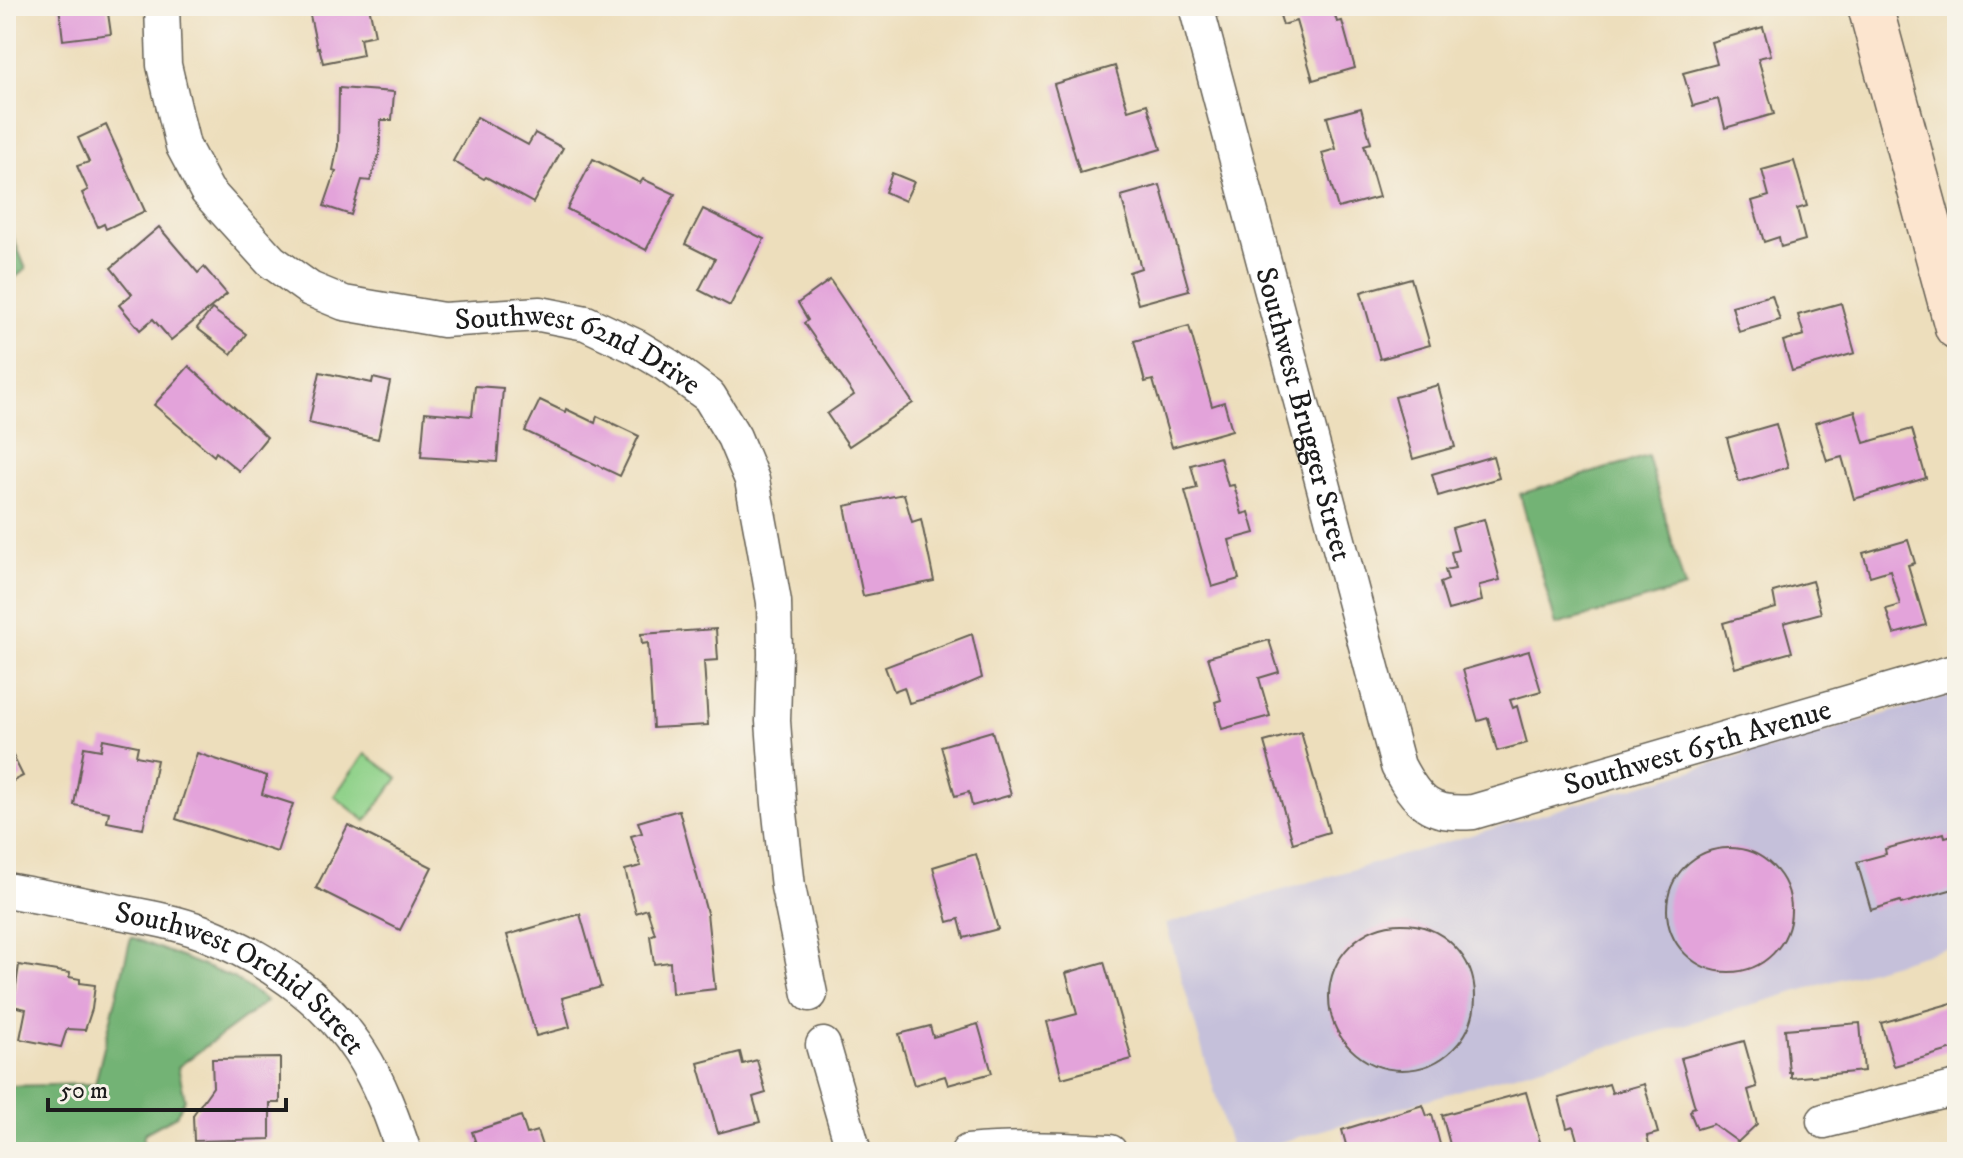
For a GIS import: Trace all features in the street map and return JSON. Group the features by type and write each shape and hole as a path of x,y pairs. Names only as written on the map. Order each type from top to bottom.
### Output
{"street":[{"name":"Southwest 62nd Drive","path":"162,6 164,65 183,146 207,191 271,261 310,289 344,303 443,320 540,314 586,323 637,347 709,396 734,437 752,480 774,602 773,721 779,804 788,887 810,994"},
{"name":"Southwest Brugger Street","path":"1196,6 1398,766 1418,797 1435,809"},
{"path":"1870,6 1957,327"},
{"name":"Southwest 65th Avenue","path":"1435,809 1452,814 1473,812 1957,671"},
{"name":"Southwest Orchid Street","path":"6,890 155,919 200,931 242,949 274,969 308,994 335,1020 358,1050 389,1107 404,1152"},
{"path":"823,1045 854,1152"},
{"path":"1824,1121 1957,1088"},
{"path":"968,1152 1044,1149 1110,1152"}],"shaded area":[{"path":"1957,693 1957,945 1247,1152 1232,1152 1166,924"}],"green space":[{"path":"6,220 26,269 6,285"},
{"path":"1648,456 1685,588 1556,625 1520,494"},
{"path":"365,754 398,778 366,821 334,796"},
{"path":"131,937 233,978 267,1001 178,1067 185,1099 176,1116 145,1133 143,1139 147,1152 6,1152 6,1086 95,1084"}],"building":[{"path":"59,6 107,6 111,34 63,40"},
{"path":"308,6 369,6 375,35 360,38 363,55 323,63"},
{"path":"1277,6 1332,6 1337,22 1342,21 1355,68 1313,80 1296,21 1283,25"},
{"path":"1763,27 1771,55 1758,58 1774,114 1725,128 1718,99 1693,106 1683,73 1717,64 1711,42"},
{"path":"1115,66 1128,110 1147,104 1161,149 1080,173 1054,84"},
{"path":"339,88 394,92 392,120 381,120 379,155 370,181 362,180 351,215 324,206 336,171 333,170 338,146"},
{"path":"1361,108 1371,143 1364,145 1379,197 1338,208 1322,153 1336,149 1327,117"},
{"path":"477,117 528,145 535,133 563,148 533,203 453,161"},
{"path":"106,125 145,211 106,229 104,224 98,227 82,193 88,190 77,166 89,162 78,138"},
{"path":"593,159 640,183 643,179 675,194 646,250 567,209"},
{"path":"1794,161 1807,206 1797,209 1805,240 1781,247 1779,237 1764,242 1752,201 1769,196 1762,170"},
{"path":"892,173 914,182 905,201 885,192"},
{"path":"1160,185 1189,290 1138,304 1129,272 1141,268 1121,196"},
{"path":"703,209 764,239 730,306 699,290 715,259 685,244"},
{"path":"159,227 198,273 204,267 227,294 171,340 153,319 140,330 119,305 132,294 111,268"},
{"path":"1411,278 1430,345 1380,359 1361,292"},
{"path":"830,280 913,403 849,446 827,414 854,395 804,323 808,320 798,303"},
{"path":"1772,295 1780,320 1739,332 1732,306"},
{"path":"1841,303 1855,353 1792,371 1783,341 1804,335 1798,315"},
{"path":"212,309 246,334 231,354 197,328"},
{"path":"1189,326 1212,406 1224,402 1232,430 1172,447 1153,380 1145,382 1134,341"},
{"path":"189,366 267,437 239,471 216,452 214,456 154,405"},
{"path":"320,372 372,383 373,378 390,382 378,439 309,423"},
{"path":"1438,385 1455,447 1413,459 1395,397"},
{"path":"475,386 503,388 497,462 421,457 425,412 472,416"},
{"path":"540,400 595,423 597,416 639,436 620,476 525,431"},
{"path":"1855,411 1864,443 1912,429 1926,478 1854,499 1842,457 1827,461 1815,423"},
{"path":"1776,424 1788,467 1739,482 1727,438"},
{"path":"1493,456 1499,478 1438,496 1432,474"},
{"path":"1220,457 1228,486 1234,485 1242,514 1249,512 1255,533 1229,540 1239,579 1212,587 1185,491 1197,488 1191,465"},
{"path":"904,494 912,522 921,519 934,581 863,596 845,506"},
{"path":"1484,519 1500,580 1480,585 1482,601 1448,610 1440,583 1448,580 1445,570 1455,568 1451,552 1458,550 1452,528"},
{"path":"1908,540 1915,563 1908,565 1926,625 1894,634 1886,609 1900,605 1890,570 1870,576 1863,553"},
{"path":"1812,581 1821,613 1784,623 1792,652 1735,668 1723,623 1776,608 1773,592"},
{"path":"716,629 718,660 704,661 708,725 653,728 648,643 642,644 641,634"},
{"path":"972,634 982,678 947,693 909,703 904,687 894,691 885,667"},
{"path":"1269,640 1279,672 1259,678 1270,716 1222,729 1215,702 1221,700 1208,657"},
{"path":"1529,651 1541,691 1510,700 1513,708 1517,706 1527,743 1497,751 1488,718 1478,721 1463,670"},
{"path":"992,731 1011,795 972,806 969,792 955,796 941,746"},
{"path":"1301,732 1329,832 1293,843 1264,742"},
{"path":"103,739 138,746 136,756 157,760 143,829 107,822 109,812 74,805 84,747 101,750"},
{"path":"6,742 23,776 7,784 12,796 6,799"},
{"path":"197,753 267,776 262,794 293,804 277,852 176,819"},
{"path":"679,810 707,913 715,989 672,994 670,962 654,964 650,936 655,934 647,909 636,913 625,870 641,866 631,836 642,833 638,822"},
{"path":"348,825 432,867 400,930 316,888"},
{"path":"1944,833 1945,837 1957,834 1957,888 1871,910 1857,862 1886,854 1885,849"},
{"path":"1729,848 1753,852 1773,866 1787,886 1791,910 1787,934 1773,954 1753,968 1729,972 1705,968 1685,954 1671,934 1667,910 1671,886 1685,866 1705,852"},
{"path":"976,854 998,929 964,938 959,919 948,922 933,867"},
{"path":"580,914 601,987 562,998 570,1027 536,1036 507,935"},
{"path":"1402,924 1430,929 1454,945 1470,969 1475,997 1470,1025 1454,1049 1430,1065 1402,1070 1374,1065 1350,1049 1334,1025 1329,997 1334,969 1350,945 1374,929"},
{"path":"1104,962 1132,1059 1062,1078 1047,1022 1077,1014 1066,973"},
{"path":"19,965 70,973 69,977 80,979 80,983 95,985 85,1030 67,1029 61,1047 20,1039 26,1009 13,1006"},
{"path":"1952,1003 1957,1021 1957,1048 1894,1066 1881,1023"},
{"path":"1860,1023 1864,1071 1791,1078 1785,1029"},
{"path":"978,1024 992,1073 948,1085 945,1076 914,1085 899,1034 930,1026 933,1037"},
{"path":"1744,1041 1757,1087 1748,1090 1757,1124 1738,1142 1713,1124 1697,1129 1690,1112 1695,1107 1681,1058"},
{"path":"740,1052 743,1064 757,1060 766,1093 753,1097 760,1122 718,1133 698,1063"},
{"path":"280,1058 280,1103 270,1103 270,1139 194,1141 193,1115 213,1087 212,1059"},
{"path":"1609,1084 1612,1093 1644,1084 1658,1133 1647,1136 1651,1152 1578,1152 1573,1126 1567,1128 1559,1098"},
{"path":"1526,1092 1542,1149 1531,1152 1452,1152 1442,1115"},
{"path":"1423,1105 1427,1116 1432,1114 1442,1152 1365,1152 1364,1148 1348,1152 1342,1130"},
{"path":"521,1116 527,1134 537,1131 544,1152 479,1152 472,1132"}]}
